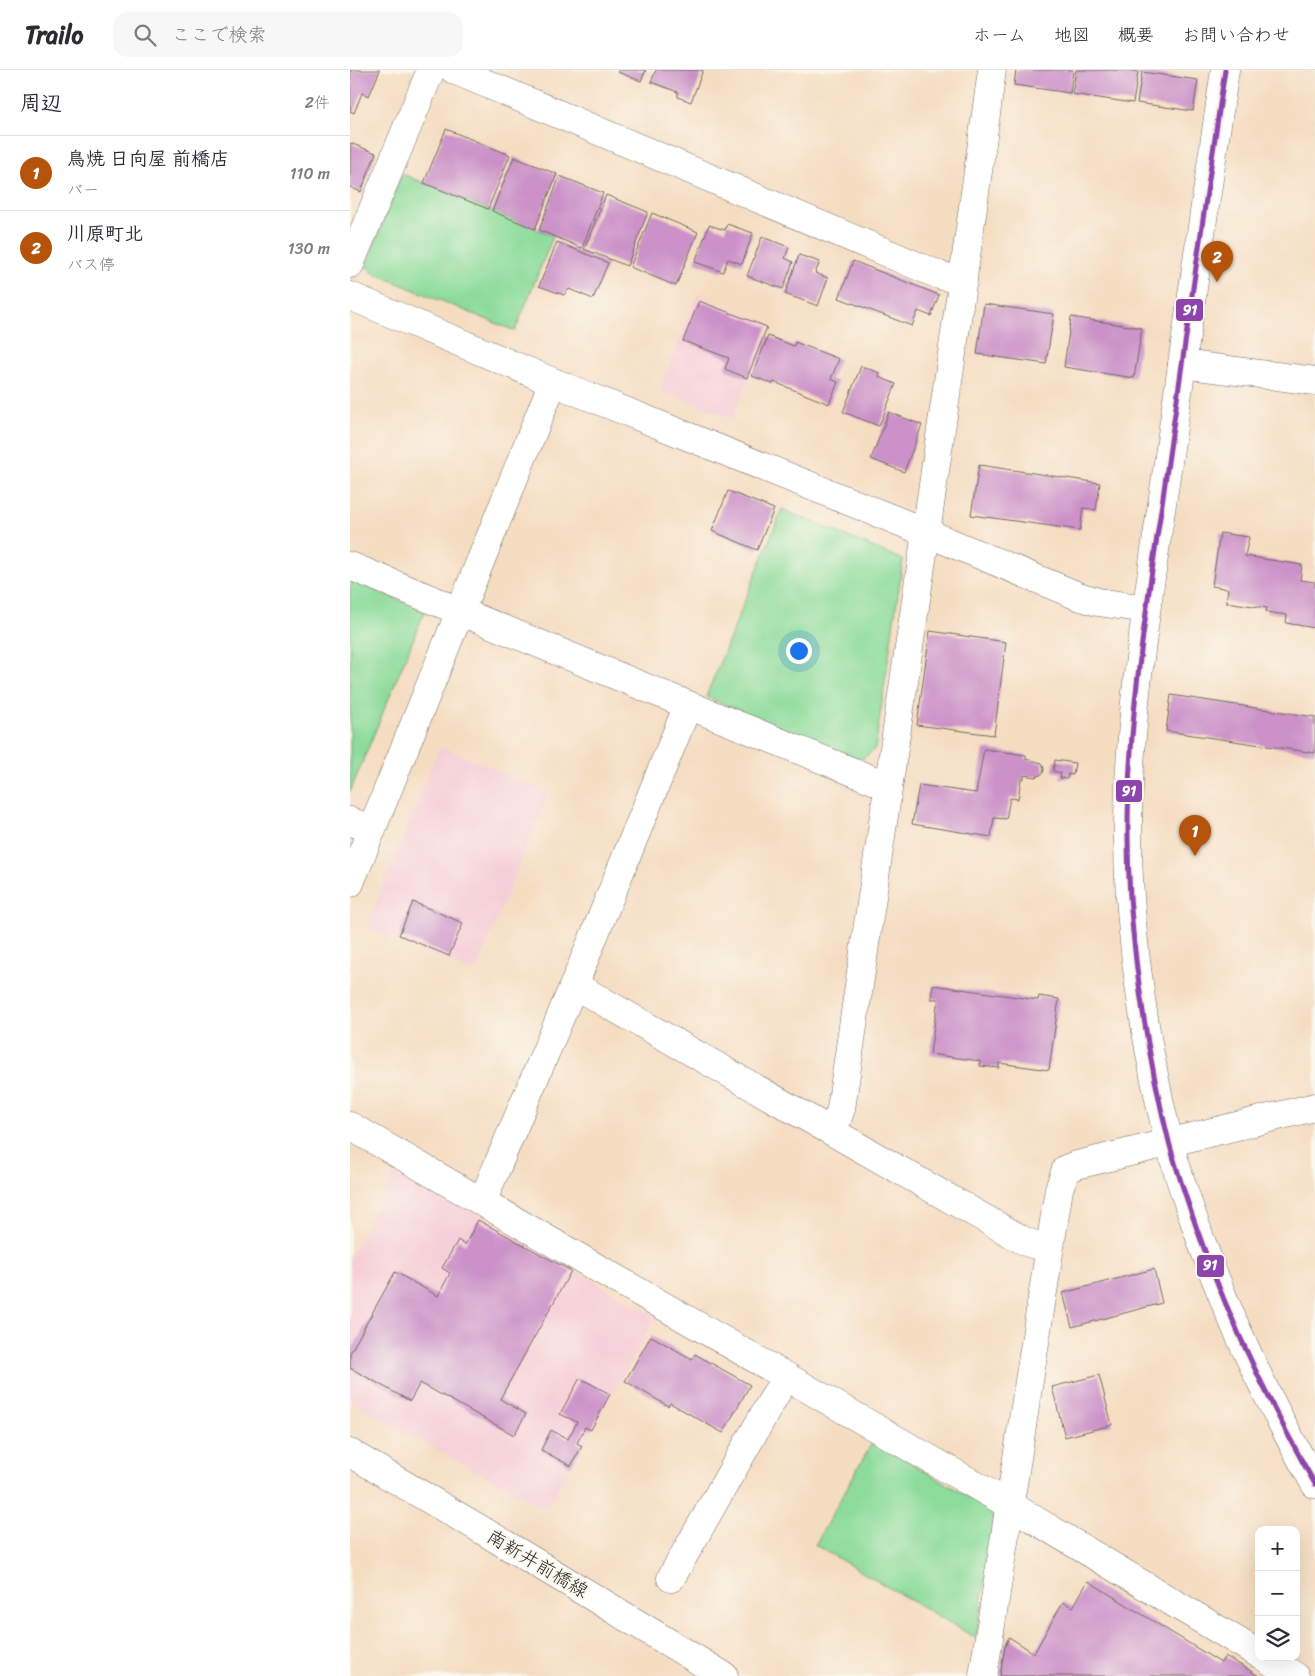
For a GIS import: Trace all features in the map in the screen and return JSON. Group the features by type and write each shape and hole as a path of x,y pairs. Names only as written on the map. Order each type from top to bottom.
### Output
{"street":[{"path":"350,264 431,70"},
{"path":"454,70 940,275 963,281"},
{"path":"833,1131 838,1122 841,1109 963,281 992,70"},
{"path":"1225,70 1135,693 1128,834 1130,894 1136,963 1148,1045 1170,1143 1191,1211 1216,1283 1258,1378 1315,1484"},
{"path":"350,296 553,382 925,532 1078,596 1098,602 1146,609"},
{"path":"1182,364 1315,382"},
{"path":"350,883 361,825 460,611 553,382"},
{"path":"350,566 688,706 888,786"},
{"path":"481,1201 574,985 688,706"},
{"path":"574,985 1026,1242 1049,1249"},
{"path":"983,1676 1049,1249 1059,1189 1066,1170 1076,1164 1315,1107"},
{"path":"350,1126 1010,1506 1255,1652"},
{"path":"671,1578 786,1376"},
{"name":"南新井前橋線","path":"350,1453 724,1676"},
{"path":"1271,1661 1295,1676"}],"shaded area":[{"path":"697,295 770,324 732,419 660,390"},
{"path":"440,746 549,792 475,973 366,927"},
{"path":"397,1168 656,1317 546,1510 350,1401 350,1257"}],"green space":[{"path":"402,174 553,236 515,331 373,273 366,266"},
{"path":"782,509 903,560 875,749 861,760 706,697"},
{"path":"353,581 425,611 350,792 350,587"},
{"path":"873,1441 988,1508 994,1520 976,1638 815,1545"}],"building":[{"path":"350,70 380,70 369,96 362,93 354,113 350,111"},
{"path":"619,70 646,70 641,81 618,72"},
{"path":"656,70 703,70 691,102 678,97 678,92 651,82"},
{"path":"1016,70 1073,70 1070,93 1014,85"},
{"path":"1076,70 1128,70 1138,72 1133,103 1072,94"},
{"path":"1142,72 1198,80 1193,111 1137,103"},
{"path":"446,129 510,155 488,209 424,183"},
{"path":"350,143 376,153 361,192 350,187"},
{"path":"514,157 557,174 535,229 492,211"},
{"path":"560,176 603,193 582,248 539,230"},
{"path":"606,195 648,212 627,266 584,249"},
{"path":"652,213 698,232 676,286 630,267"},
{"path":"727,224 753,233 742,264 728,259 723,272 695,262 709,225 725,230"},
{"path":"762,237 789,247 785,258 793,262 783,289 747,276"},
{"path":"557,242 608,263 593,299 569,289 564,295 539,286"},
{"path":"799,255 820,262 815,273 828,278 818,306 785,294"},
{"path":"853,261 939,295 931,316 918,311 912,326 839,298"},
{"path":"699,301 767,327 747,378 725,369 729,358 683,341"},
{"path":"984,304 1054,314 1046,364 977,354"},
{"path":"1071,317 1142,328 1134,378 1064,367"},
{"path":"768,336 794,346 795,342 839,359 831,379 838,382 829,404 774,382 773,384 752,376"},
{"path":"861,366 880,373 879,377 896,384 879,426 843,412"},
{"path":"889,412 922,425 904,472 871,459"},
{"path":"979,465 1100,483 1096,510 1083,508 1080,530 971,515"},
{"path":"728,491 774,509 757,550 712,531"},
{"path":"1220,533 1249,537 1245,556 1302,565 1300,580 1315,582 1315,628 1286,623 1287,615 1266,612 1267,608 1226,602 1228,589 1212,586"},
{"path":"930,631 1006,642 994,735 917,725"},
{"path":"1171,695 1315,717 1315,753 1166,731"},
{"path":"984,749 1026,755 1026,759 1042,763 1044,769 1043,773 1035,777 1024,775 1024,779 1021,779 1018,799 1010,798 1006,819 994,818 991,837 912,824 919,785 976,793"},
{"path":"1055,760 1075,763 1073,775 1068,774 1067,779 1060,778 1061,773 1053,771"},
{"path":"413,902 463,923 449,956 399,935"},
{"path":"933,985 1038,1000 1039,996 1059,999 1049,1070 999,1063 999,1068 980,1066 980,1061 930,1054 938,999 931,999"},
{"path":"478,1220 571,1271 500,1399 526,1414 514,1435 420,1383 410,1401 350,1368 350,1353 395,1272 438,1296 450,1273 442,1268 458,1240 465,1245"},
{"path":"1154,1269 1162,1303 1072,1327 1063,1293"},
{"path":"651,1336 692,1359 695,1354 750,1385 723,1433 670,1403 668,1406 625,1381"},
{"path":"1099,1375 1112,1425 1065,1437 1052,1387"},
{"path":"580,1378 610,1394 591,1430 585,1427 577,1443 582,1446 571,1466 541,1450 551,1430 568,1439 577,1422 560,1414"},
{"path":"1088,1581 1221,1663 1225,1656 1259,1676 1000,1676 1005,1646 1009,1637 1034,1653 1063,1602 1073,1607"}],"transit line":[{"name":"91","path":"1225,70 1141,646 1131,746 1128,847 1130,897 1136,959 1149,1051 1169,1142 1179,1176 1210,1265 1251,1361 1315,1484"}],"place":[{"name":"川原町北","path":"1217,282"},
{"name":"鳥焼 日向屋 前橋店","path":"1195,856"}]}
